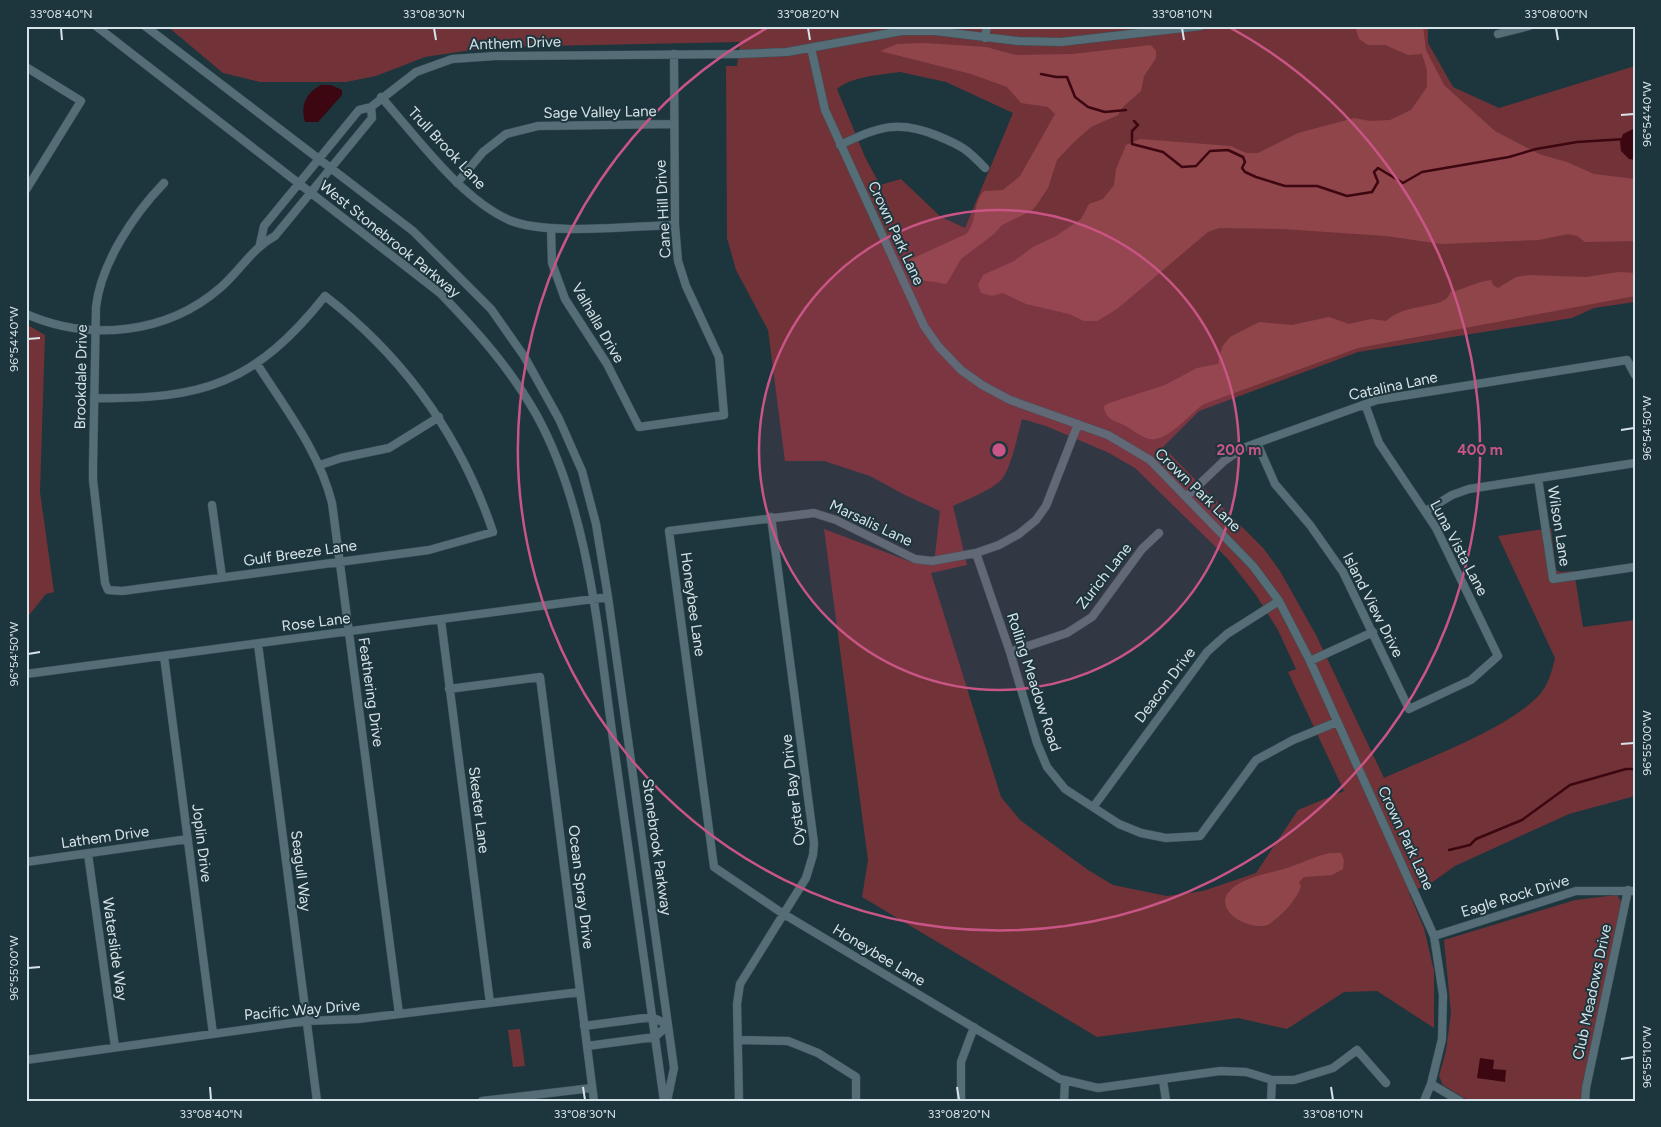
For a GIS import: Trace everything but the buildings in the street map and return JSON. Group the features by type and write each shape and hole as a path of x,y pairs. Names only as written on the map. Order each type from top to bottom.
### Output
{"street":[{"name":"West Stonebrook Parkway","path":"96,26 440,292 477,331 505,365 536,415 566,486 593,600"},
{"name":"West Stonebrook Parkway","path":"145,26 413,232 491,309 524,356 559,419 582,471 596,524 608,597"},
{"path":"986,38 987,26"},
{"name":"Anthem Drive","path":"260,244 264,226 359,110 371,107 381,97 416,72 452,59 514,56 740,54 811,48 902,31 935,31 986,38 1060,42 1201,26"},
{"path":"1498,34 1529,26"},
{"name":"Crown Park Lane","path":"811,48 825,110 924,326 939,347 960,370 982,385 1010,400 1078,424 1128,445 1150,460 1253,566 1279,601 1310,661 1434,936 1442,979 1442,1039 1431,1084 1424,1101"},
{"name":"Cane Hill Drive","path":"639,427 724,415 719,357 686,286 678,261 675,225 674,54"},
{"path":"26,67 81,101 26,190"},
{"name":"Trull Brook Lane","path":"381,97 457,183 477,200 510,220 551,229 675,225"},
{"name":"Anthem Drive","path":"26,314 61,326 96,330 135,328 161,321 185,311 208,297 228,281 260,244 275,236 372,118 371,107"},
{"name":"Sage Valley Lane","path":"457,183 483,152 506,134 538,126 674,124"},
{"path":"840,145 882,128 899,126 918,128 966,148 985,168"},
{"name":"Brookdale Drive","path":"108,590 105,583 94,494 94,398 98,291 106,268 148,200 164,183"},
{"name":"Valhalla Drive","path":"551,229 552,263 565,298 607,364 639,427"},
{"path":"94,398 146,398 184,394 222,382 256,364 290,337 325,296 364,328 391,355 439,417 389,448 341,458 320,465"},
{"name":"Catalina Lane","path":"1187,496 1224,461 1256,443 1365,404 1403,395 1627,360 1635,375"},
{"name":"Feathering Drive","path":"256,364 306,440 320,465 332,502 399,1014"},
{"name":"Luna Vista Lane","path":"1365,404 1378,443 1426,511 1446,545 1498,656 1471,680 1409,709"},
{"name":"Gulf Breeze Lane","path":"108,590 122,591 439,548 493,532 474,481 439,417"},
{"name":"Marsalis Lane","path":"669,530 814,513 836,520 915,559 932,561 976,553 999,545 1019,534 1036,520 1046,506 1078,424"},
{"name":"Island View Drive","path":"1256,443 1270,477 1333,556 1353,589 1409,709"},
{"path":"1426,511 1452,495 1469,489 1635,463"},
{"name":"Wilson Lane","path":"1538,478 1553,579 1635,567"},
{"path":"212,505 222,577"},
{"name":"Oyster Bay Drive","path":"740,1101 737,1004 740,984 782,913 806,878 814,856 814,842 771,517"},
{"name":"Honeybee Lane","path":"669,530 714,867 782,913 1065,1081 1098,1088 1220,1071 1246,1072 1272,1080 1294,1080 1333,1068 1357,1050 1386,1083"},
{"name":"Zurich Lane","path":"1010,652 1067,633 1092,617 1142,549 1159,533"},
{"name":"Rolling Meadow Road","path":"976,553 1010,652 1037,743 1047,767 1065,789 1094,806 1119,824 1141,833 1166,838 1200,836 1256,760 1293,740 1337,722"},
{"name":"Rose Lane","path":"26,674 608,597"},
{"name":"Stonebrook Parkway","path":"608,597 674,1068 665,1101"},
{"name":"Stonebrook Parkway","path":"593,600 665,1101"},
{"name":"Deacon Drive","path":"1094,806 1206,652 1227,634 1279,601"},
{"name":"Skeeter Lane","path":"441,620 490,1003"},
{"path":"1310,661 1373,632"},
{"name":"Seagull Way","path":"258,644 317,1101"},
{"name":"Joplin Drive","path":"164,656 214,1034"},
{"name":"Ocean Spray Drive","path":"449,689 540,677 594,1101"},
{"name":"Lathem Drive","path":"26,862 188,839"},
{"name":"Waterslide Way","path":"88,854 115,1048"},
{"name":"Eagle Rock Drive","path":"1434,936 1576,891 1631,890"},
{"name":"Club Meadows Drive","path":"1585,1101 1586,1088 1631,890"},
{"name":"Pacific Way Drive","path":"26,1060 306,1021 358,1019 580,992"},
{"path":"584,1026 652,1017 668,1025 655,1037 587,1046"},
{"path":"961,1101 961,1062 974,1028"},
{"path":"738,1040 788,1041 818,1053 856,1077 856,1101"},
{"path":"1163,1080 1166,1101"},
{"path":"1271,1101 1272,1080"},
{"path":"1064,1101 1065,1081"},
{"path":"1431,1084 1460,1101"},
{"path":"482,1101 592,1088"}],"shaded area":[{"path":"167,26 1428,26 1428,43 1453,87 1499,108 1635,66 1635,302 1594,308 1572,318 1358,352 1199,411 1163,447 1264,549 1280,571 1316,635 1384,778 1445,752 1489,730 1527,706 1544,689 1555,658 1498,536 1551,528 1556,570 1560,572 1574,571 1583,627 1635,620 1635,796 1569,814 1455,866 1431,883 1409,893 1424,928 1434,971 1434,1028 1377,991 1344,992 1287,1029 1238,1018 1097,1037 862,897 868,860 824,529 914,563 934,564 940,511 870,476 824,461 785,461 768,330 736,270 727,238 726,66 737,66 740,42 491,47 425,57 376,76 346,82 260,82 223,73","holes":["900,72 946,82 1013,113 965,228 941,217 901,179 880,185 865,157 837,89 850,81","1022,419 1046,426 1107,452 1135,468 1228,559 1256,595 1278,630 1296,669 1288,672 1344,791 1298,810 1256,873 1203,891 1167,896 1113,885 1088,870 1020,820 1001,797 931,573 967,565 953,506 986,491 1002,479 1011,459"]},
{"path":"1355,26 1423,26 1426,50 1444,85 1495,131 1539,154 1567,162 1594,174 1635,179 1635,241 1585,242 1577,236 1568,234 1539,240 1441,244 1386,236 1282,229 1219,228 1208,232 1117,309 1097,321 1084,321 1069,314 1026,304 1003,293 992,296 981,293 978,285 983,275 1014,261 1033,247 1056,236 1081,219 1089,204 1103,199 1114,185 1116,169 1126,145 1140,139 1231,146 1246,153 1258,153 1298,133 1354,118 1370,121 1390,120 1411,110 1427,87 1427,70 1422,54 1408,55 1385,45 1368,45 1359,39"},
{"path":"924,43 986,47 1016,55 1072,54 1151,45 1156,51 1156,58 1144,76 1141,91 1123,107 1118,115 1091,127 1073,143 1057,160 1048,188 1036,206 1031,211 1002,225 994,234 961,259 947,283 944,284 919,280 913,276 909,260 966,234 972,224 980,196 984,191 1003,190 1020,176 1055,114 1048,107 1021,103 1007,87 971,74 880,51 897,44"},
{"path":"321,85 331,85 342,90 342,95 318,122 305,122 303,110 306,100 311,92"},
{"path":"1635,128 1635,160 1629,159 1621,151 1620,142 1623,134"},
{"path":"1618,272 1635,273 1635,296 1358,348 1204,404 1176,428 1161,437 1146,438 1110,418 1104,410 1104,406 1109,403 1165,385 1197,368 1218,364 1222,347 1230,337 1259,322 1292,325 1329,317 1349,324 1371,319 1386,321 1402,311 1435,304 1447,298 1451,292 1486,281 1491,280 1493,285 1498,288 1516,277 1529,275 1586,277"},
{"path":"26,324 45,335 40,492 54,592 46,594 26,619"},
{"path":"1330,853 1341,853 1344,860 1343,869 1332,875 1304,877 1299,882 1301,887 1292,903 1268,925 1259,926 1241,921 1227,909 1225,902 1227,894 1241,882"},
{"path":"1617,895 1623,905 1580,1101 1469,1101 1443,1085 1439,1076 1446,1051 1451,1013 1444,940 1575,900"},
{"path":"520,1029 525,1066 513,1067 508,1030"},
{"path":"1480,1058 1494,1060 1493,1069 1506,1070 1505,1082 1477,1078"}],"waterway":[{"path":"1041,74 1067,77 1075,97 1088,107 1105,112 1126,110"},
{"path":"1134,121 1138,125 1132,131 1132,144 1163,152 1182,167 1196,166 1210,151 1228,150 1243,157 1245,162 1242,168 1245,172 1256,177 1285,186 1317,186 1347,196 1372,192 1378,182 1374,172 1378,168 1403,183 1422,172 1509,157 1536,149 1577,142 1625,139"},
{"path":"1449,850 1470,845 1476,839 1522,820 1570,785 1626,769 1635,769"}]}
